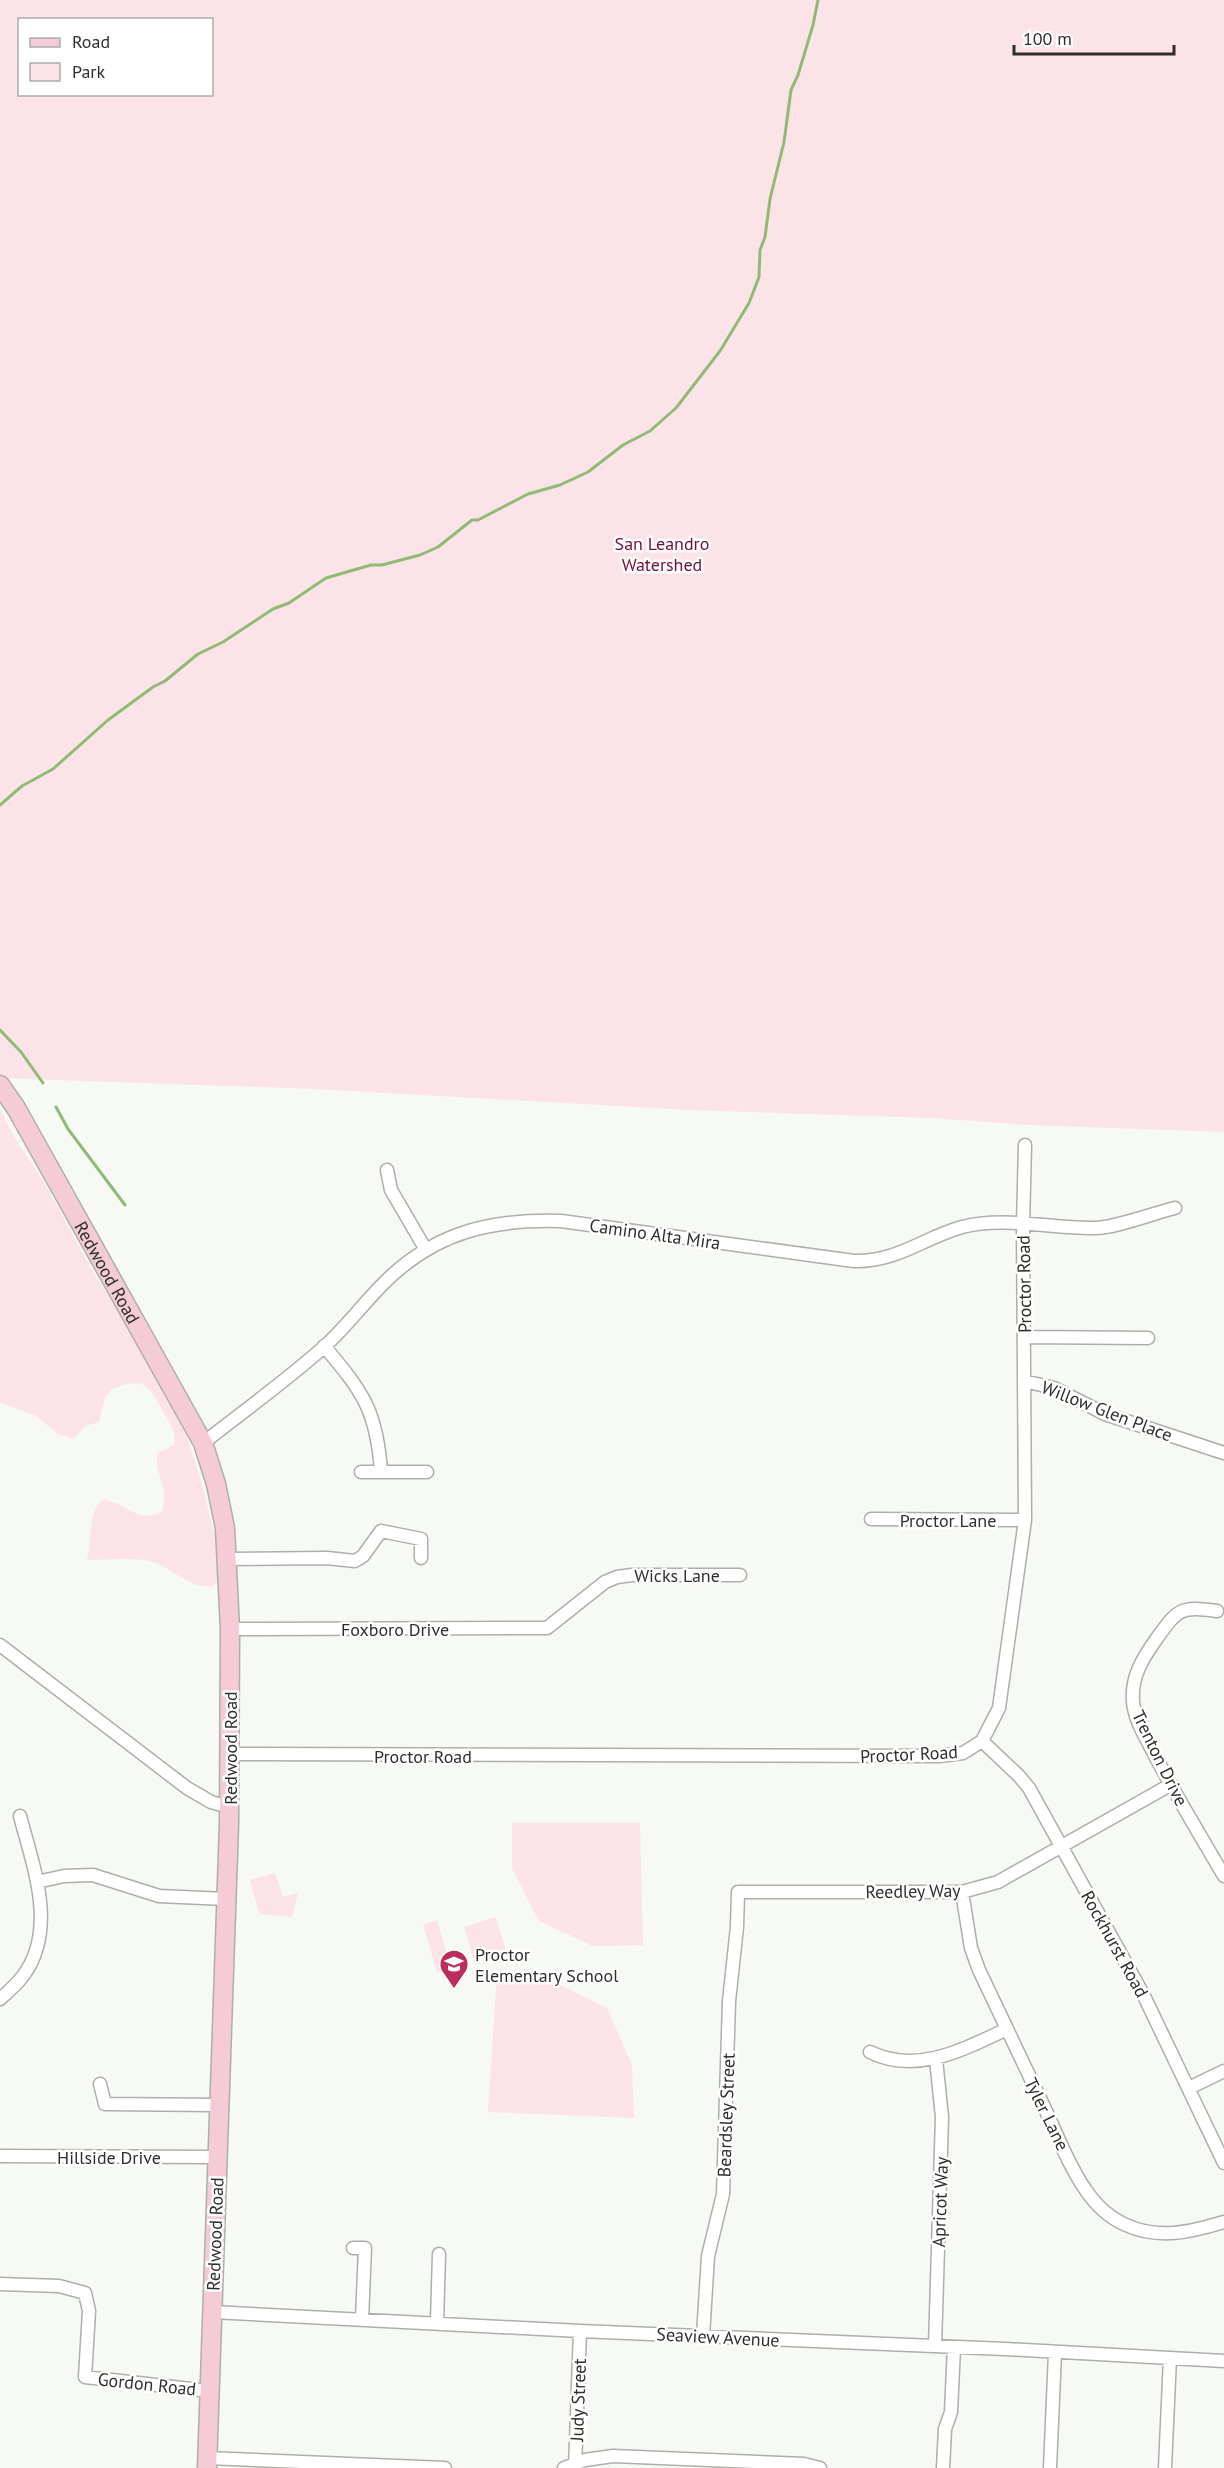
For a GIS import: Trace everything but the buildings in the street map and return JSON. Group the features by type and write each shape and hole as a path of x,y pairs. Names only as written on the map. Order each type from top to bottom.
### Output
{"main road":[{"name":"Redwood Road","path":"0,1085 16,1108 203,1443 219,1498 228,1559 230,1754 207,2463"}],"street":[{"name":"Proctor Road","path":"230,1754 939,1756 963,1753 982,1741 999,1708 1025,1520 1023,1224 1025,1145"},
{"path":"387,1170 391,1190 426,1250"},
{"name":"Camino Alta Mira","path":"203,1443 324,1346 388,1279 426,1250 454,1235 475,1228 531,1220 561,1221 873,1262 894,1256 963,1227 1023,1224 1098,1228 1175,1208"},
{"path":"1025,1337 1148,1338"},
{"path":"324,1346 350,1377 370,1410 376,1427 381,1472"},
{"name":"Willow Glen Place","path":"1024,1381 1054,1388 1105,1414 1224,1453"},
{"path":"361,1472 427,1472"},
{"name":"Proctor Lane","path":"871,1519 1025,1520"},
{"path":"228,1559 327,1558 355,1561 363,1556 378,1534 385,1531 422,1539 421,1558"},
{"name":"Wicks Lane","path":"557,1620 605,1582 617,1577 740,1575"},
{"name":"Trenton Drive","path":"1217,1611 1184,1609 1173,1615 1140,1663 1134,1682 1133,1702 1139,1723 1170,1785 1224,1876"},
{"name":"Foxboro Drive","path":"230,1629 547,1628 557,1620"},
{"path":"0,1645 187,1788 212,1802 229,1806"},
{"name":"Rockhurst Road","path":"982,1741 1025,1782 1133,1975 1224,2163"},
{"name":"Reedley Way","path":"738,1892 962,1892 998,1882 1170,1785"},
{"path":"0,1999 23,1976 36,1949 41,1920 37,1882 20,1816"},
{"path":"37,1882 64,1876 93,1875 159,1896 226,1899"},
{"name":"Beardsley Street","path":"704,2336 708,2256 723,2194 729,2001 737,1927 738,1892"},
{"name":"Tyler Lane","path":"962,1892 971,1948 1007,2029 1084,2188 1096,2203 1125,2225 1154,2233 1184,2233 1224,2222"},
{"path":"870,2052 883,2058 902,2061 936,2059 1007,2029"},
{"name":"Apricot Way","path":"934,2346 942,2116 936,2059"},
{"path":"1189,2088 1224,2071"},
{"path":"100,2084 105,2104 219,2105"},
{"name":"Hillside Drive","path":"0,2156 217,2157"},
{"path":"353,2248 365,2248 362,2319"},
{"path":"437,2322 439,2254"},
{"name":"Gordon Road","path":"0,2284 59,2286 85,2294 89,2311 84,2377 210,2391"},
{"name":"Seaview Avenue","path":"212,2312 1224,2361"},
{"name":"Judy Street","path":"572,2467 580,2331"},
{"path":"943,2468 945,2429 951,2412 954,2347"},
{"path":"1050,2468 1055,2353"},
{"path":"1165,2468 1170,2358"},
{"path":"572,2467 585,2460 613,2456 741,2465 812,2465 820,2468"},
{"path":"207,2463 445,2468"}],"green space":[{"name":"San Leandro Watershed","path":"0,0 1224,0 1224,1132 1028,1125 932,1118 689,1110 315,1089 0,1078"},
{"path":"0,1109 14,1137 44,1182 93,1272 147,1357 186,1435 201,1480 215,1537 218,1580 213,1586 195,1584 154,1562 123,1559 87,1560 94,1513 102,1500 146,1516 162,1511 164,1493 157,1458 158,1453 174,1445 174,1431 153,1394 141,1383 125,1384 112,1389 105,1398 99,1422 85,1426 74,1439 58,1434 36,1416 0,1402"},
{"path":"512,1823 640,1823 643,1945 593,1946 539,1921 512,1869"},
{"path":"275,1873 283,1897 298,1893 292,1917 259,1914 250,1880"},
{"path":"496,1917 506,1951 474,1961 464,1927"},
{"path":"437,1920 451,1968 437,1972 423,1925"},
{"path":"497,1972 553,1981 607,2008 632,2065 634,2118 488,2112"}],"waterway":[{"path":"0,805 22,786 53,769 108,720 153,687 165,681 198,654 223,642 273,609 289,603 326,578 371,565 382,565 420,555 438,547 472,520 478,520 528,494 560,485 588,472 623,445 650,431 676,408 720,351 749,303 759,277 760,250 765,237 770,199 784,142 791,90 798,75 818,0"},
{"path":"0,1030 21,1052 43,1083"},
{"path":"56,1107 68,1129 125,1205"}],"place":[{"name":"Proctor Elementary School","path":"454,1990"}]}
